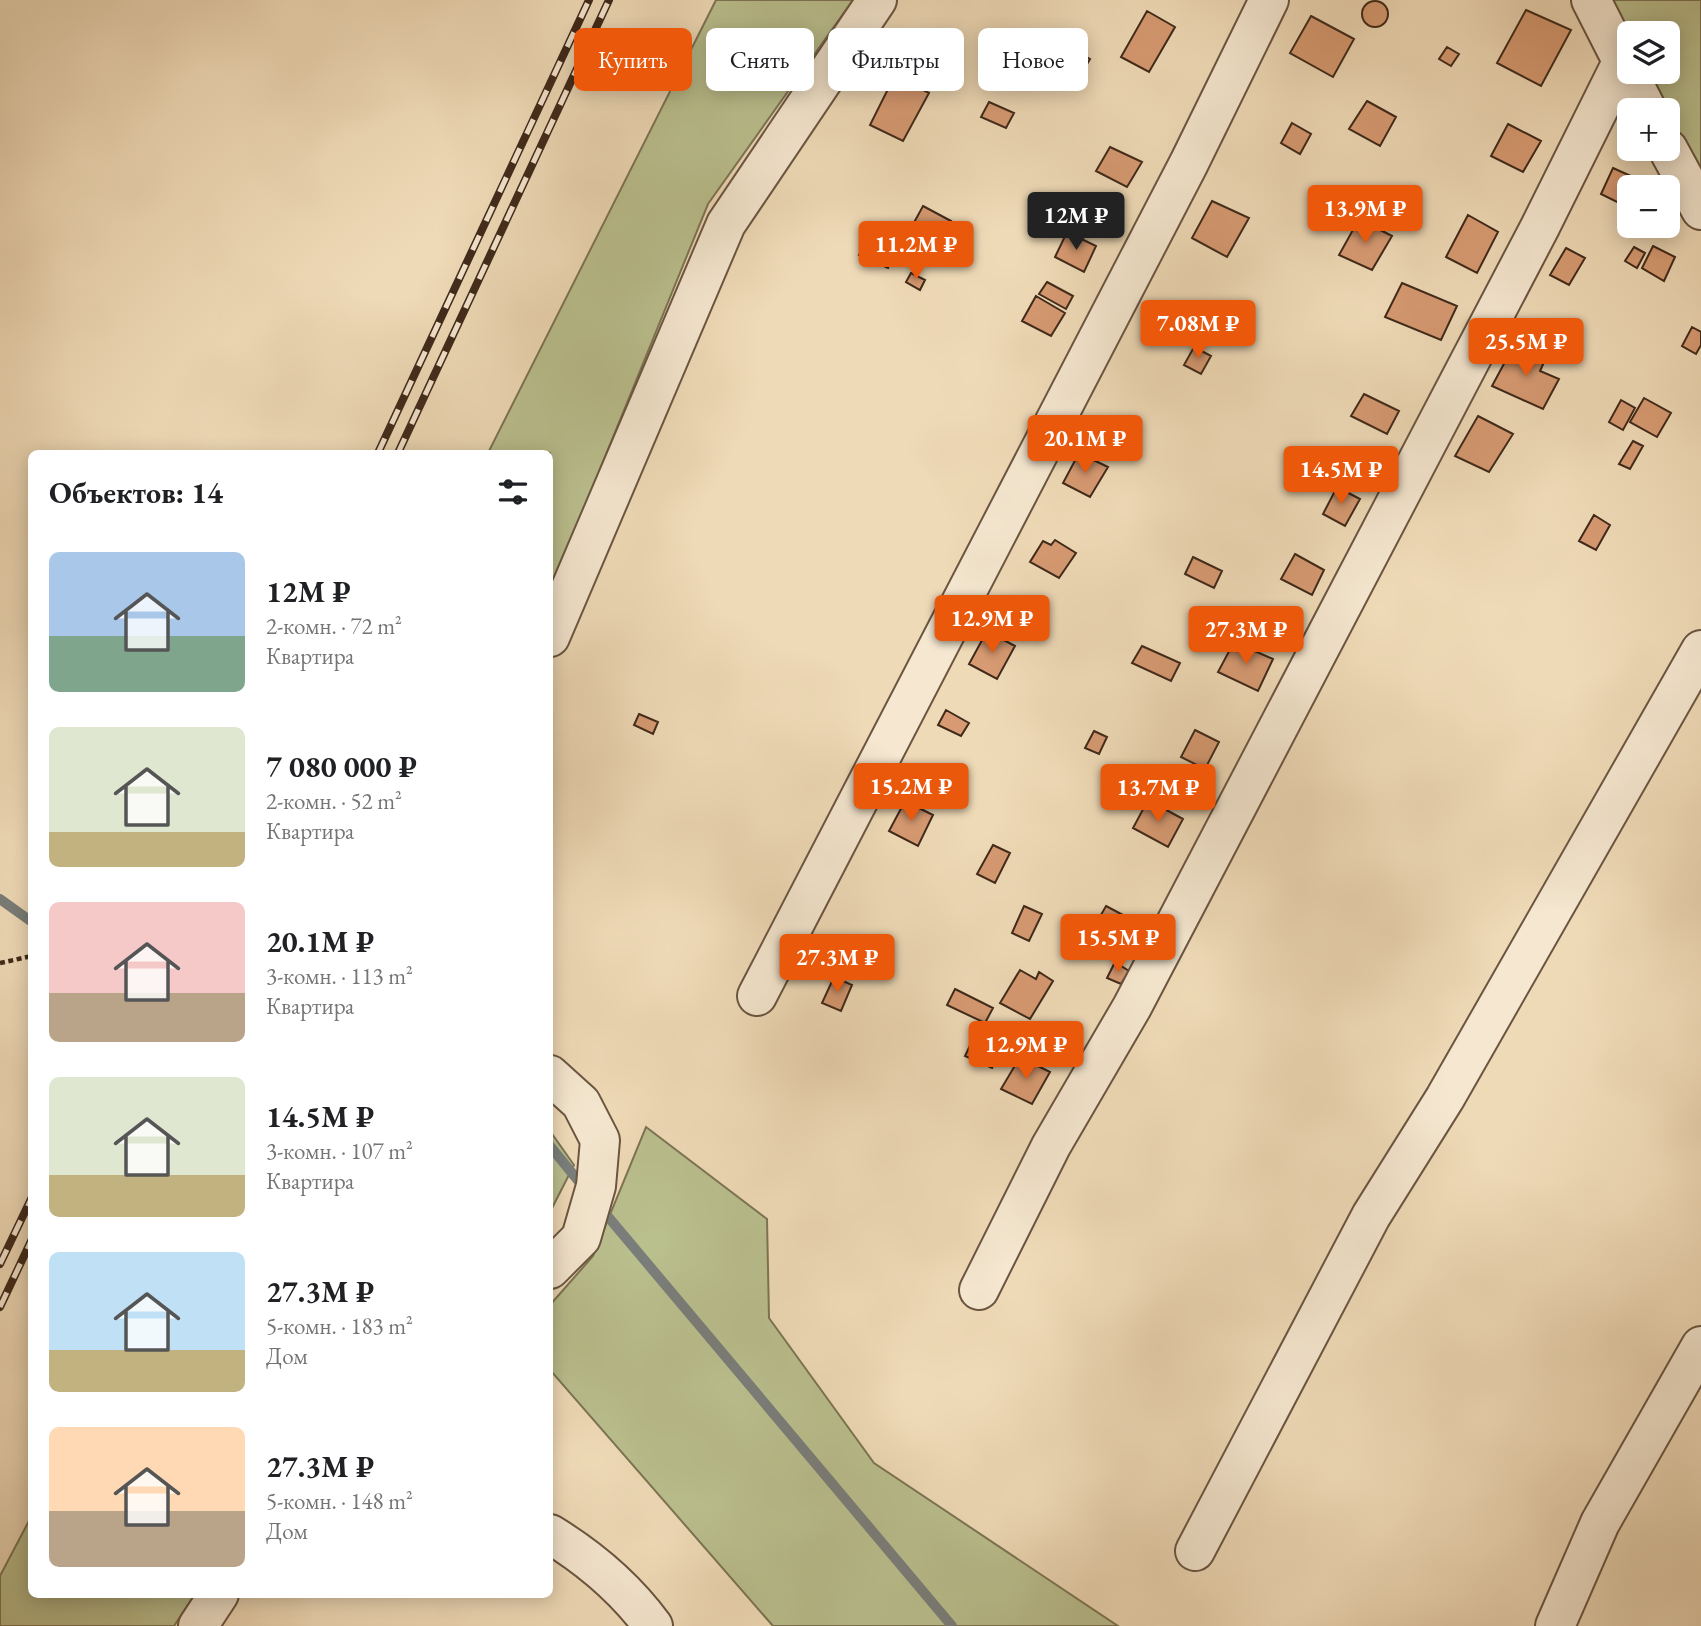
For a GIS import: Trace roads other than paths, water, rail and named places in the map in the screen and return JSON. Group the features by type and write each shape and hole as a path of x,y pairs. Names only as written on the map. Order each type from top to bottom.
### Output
{"street":[{"path":"553,631 726,224 877,0"},
{"path":"757,996 1189,163 1269,0"},
{"path":"1591,0 1617,55"},
{"path":"979,1290 1051,1146 1132,1007 1540,227 1617,72"},
{"path":"1674,161 1701,210"},
{"path":"1195,1551 1371,1216 1445,1098 1701,650"},
{"path":"553,1078 582,1103 600,1140 596,1186 581,1238 553,1266"},
{"path":"1555,1626 1600,1523 1701,1346"},
{"path":"553,1536 579,1552 630,1595 653,1626"},
{"path":"198,1626 216,1598"}],"waterway":[{"path":"0,899 28,919"},
{"path":"553,1150 585,1189"},
{"path":"599,1206 952,1626"}],"railway":[{"path":"379,450 589,0"},
{"path":"399,450 609,0"},
{"path":"0,1264 28,1205"},
{"path":"0,1307 28,1248"}]}
